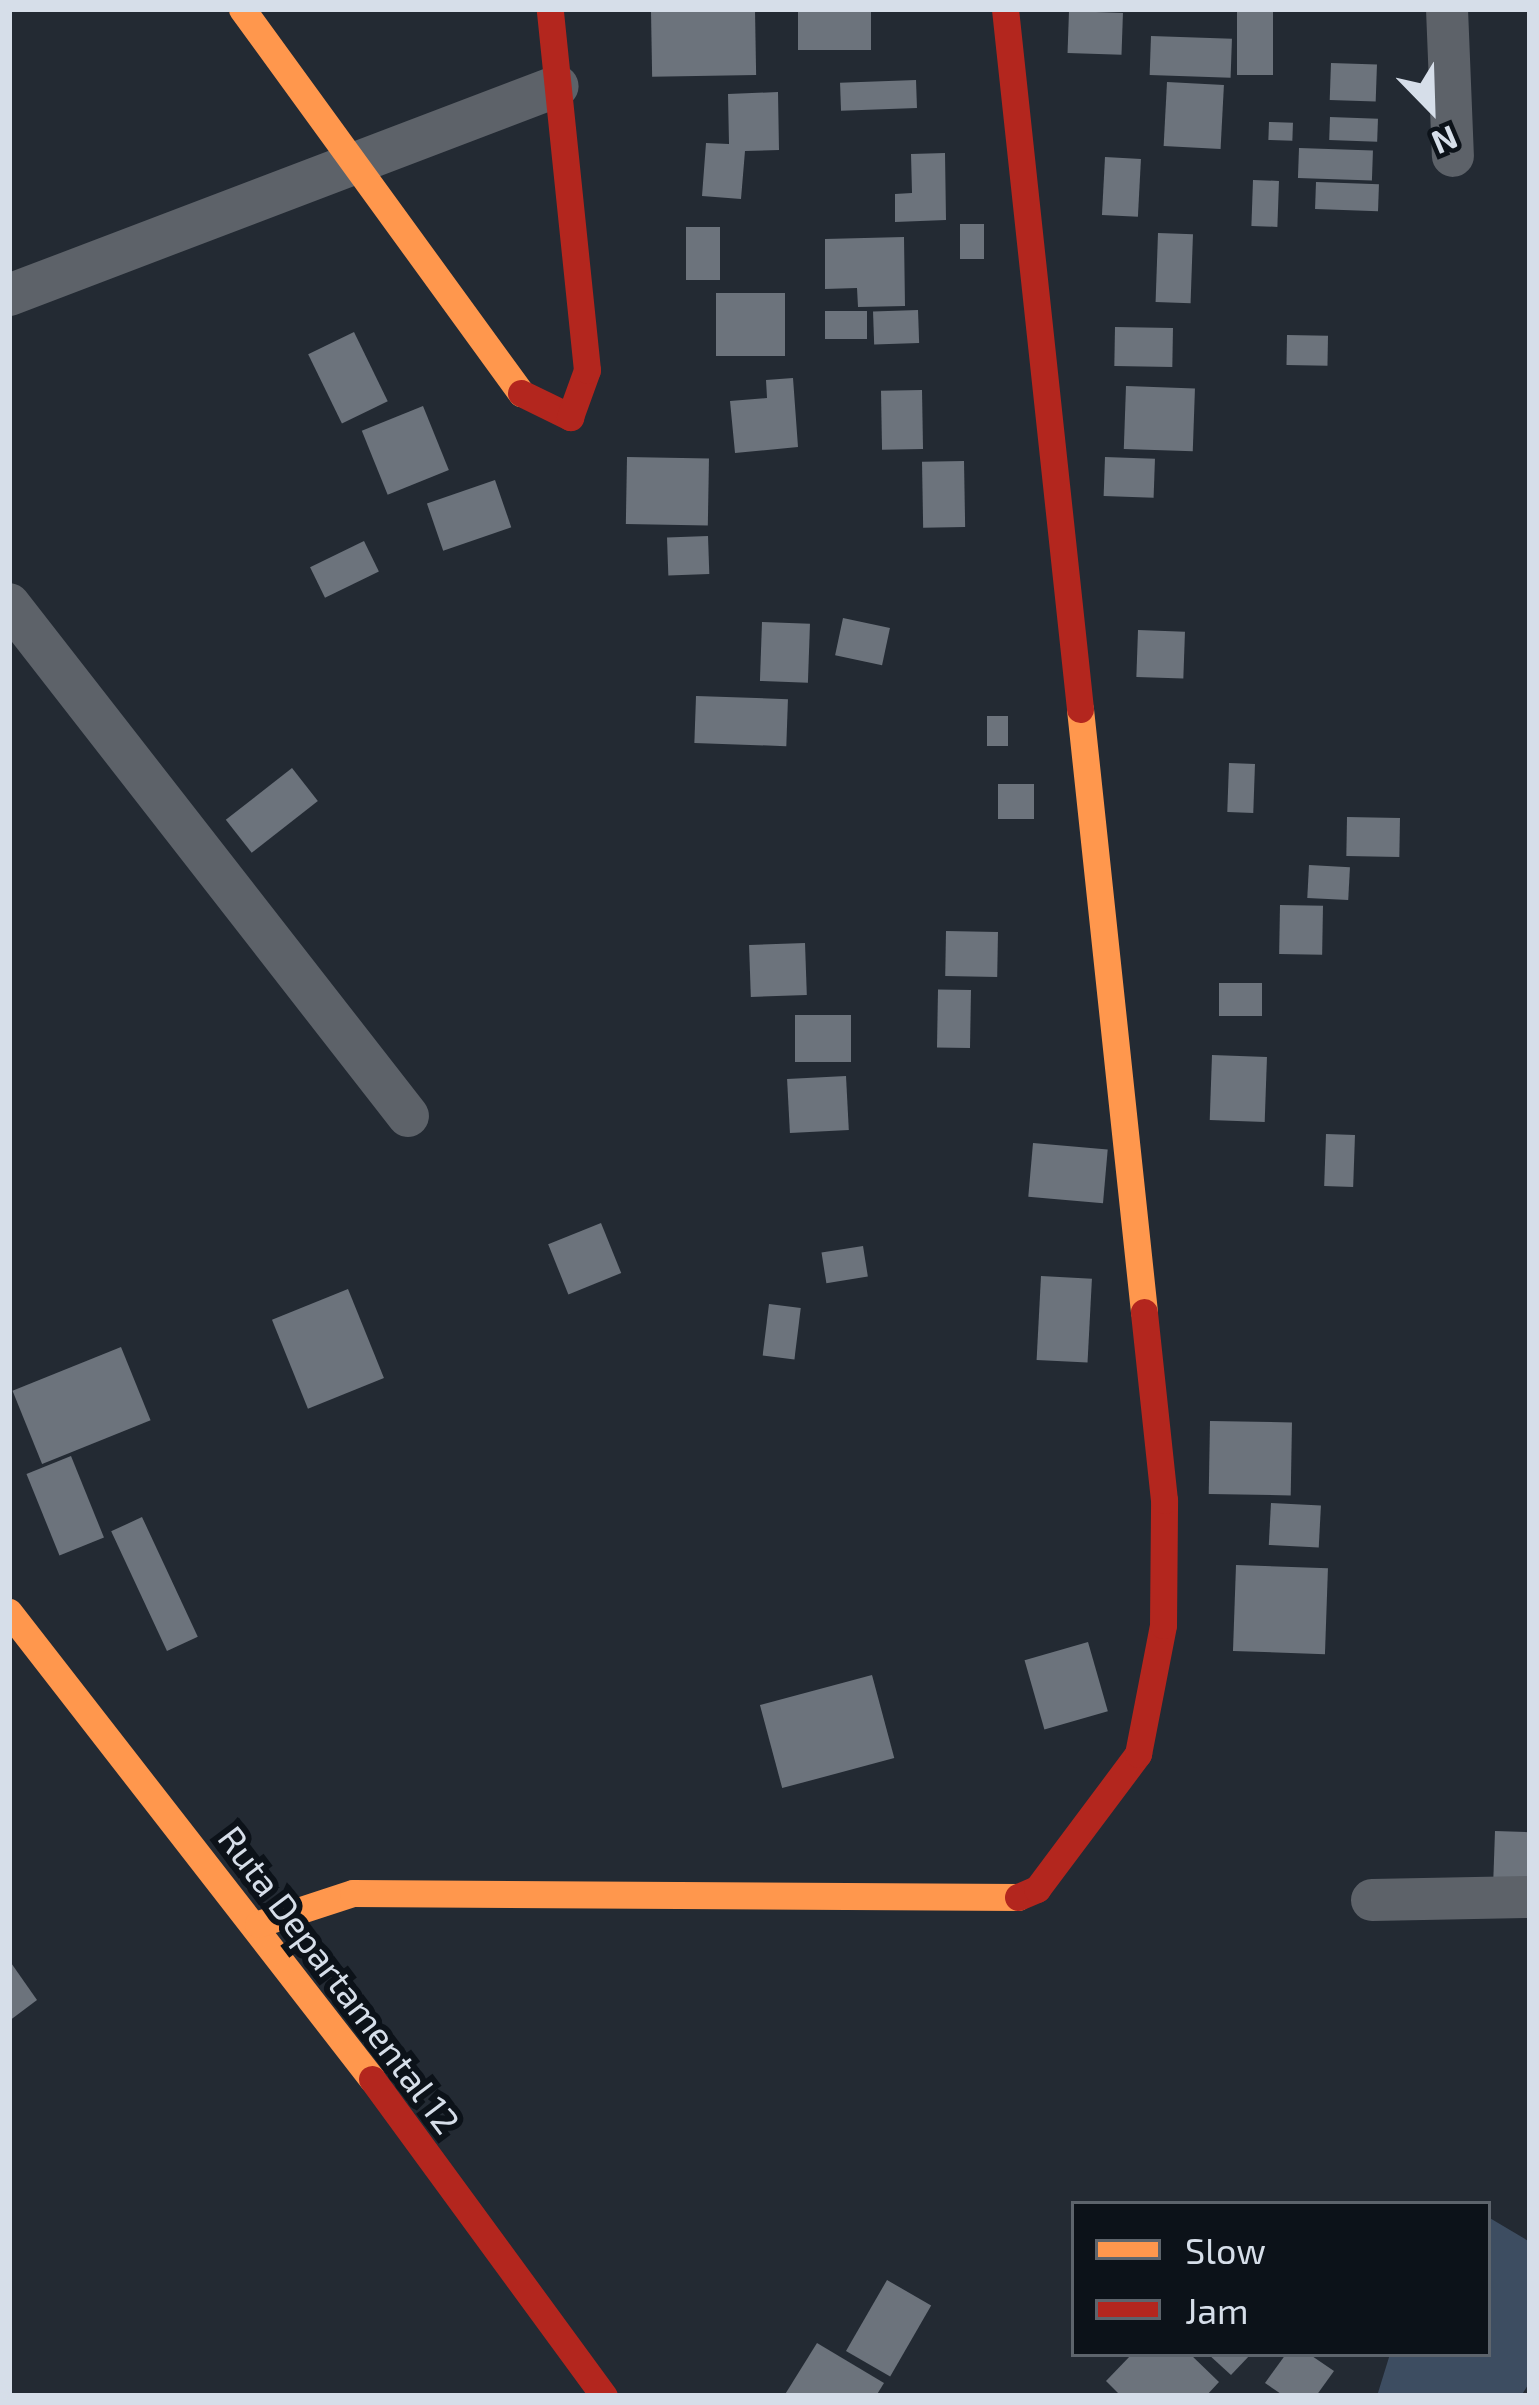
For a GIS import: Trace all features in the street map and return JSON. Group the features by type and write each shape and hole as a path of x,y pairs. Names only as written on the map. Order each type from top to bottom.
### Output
{"street":[{"path":"242,9 522,395 570,417 587,370 550,9"},
{"path":"259,1924 353,1893 1016,1898 1037,1889 1138,1754 1163,1625 1164,1500 1005,9"},
{"path":"1447,9 1453,156"},
{"path":"9,295 350,158 558,86"},
{"path":"9,604 408,1116"},
{"name":"Ruta Departamental 12","path":"9,1612 259,1924 604,2396"},
{"path":"1372,1900 1530,1897"}],"water":[{"path":"1491,2219 1530,2242 1528,2385 1521,2396 1377,2396 1389,2357 1491,2357"}],"building":[{"path":"798,9 871,9 871,50 798,50"},
{"path":"1237,9 1273,9 1273,75 1237,75"},
{"path":"755,10 756,75 652,77 651,12"},
{"path":"1069,11 1123,13 1122,55 1068,53"},
{"path":"1151,36 1232,39 1231,78 1150,75"},
{"path":"1331,63 1377,65 1376,102 1330,100"},
{"path":"916,80 917,108 841,111 840,83"},
{"path":"1167,82 1224,85 1221,149 1164,146"},
{"path":"778,92 779,150 745,151 741,199 702,196 706,143 729,144 728,94"},
{"path":"1330,117 1378,119 1377,142 1329,140"},
{"path":"1269,122 1293,123 1292,141 1268,140"},
{"path":"1299,148 1373,151 1372,181 1298,178"},
{"path":"945,153 946,220 895,222 895,194 912,193 911,154"},
{"path":"1105,157 1141,159 1138,217 1102,215"},
{"path":"1253,180 1279,181 1277,227 1251,226"},
{"path":"1316,182 1379,184 1378,211 1315,209"},
{"path":"960,224 984,224 984,259 960,259"},
{"path":"686,227 720,227 720,280 686,280"},
{"path":"1158,233 1193,234 1191,303 1156,302"},
{"path":"904,237 905,306 858,307 857,288 825,289 825,239"},
{"path":"716,293 785,293 785,356 716,356"},
{"path":"918,310 919,343 874,345 873,312"},
{"path":"825,311 867,311 867,339 825,339"},
{"path":"1115,327 1173,328 1172,367 1114,366"},
{"path":"354,332 388,401 342,424 308,354"},
{"path":"1287,335 1328,336 1327,366 1286,365"},
{"path":"793,378 798,447 735,453 730,401 767,398 766,380"},
{"path":"1126,386 1195,388 1193,451 1124,449"},
{"path":"922,390 923,449 882,450 881,391"},
{"path":"423,406 449,470 388,495 362,431"},
{"path":"627,457 709,458 708,525 626,524"},
{"path":"1105,457 1155,459 1154,498 1104,496"},
{"path":"964,461 965,527 923,528 922,462"},
{"path":"495,480 511,527 443,551 427,503"},
{"path":"708,536 709,574 668,575 667,537"},
{"path":"364,541 379,572 325,598 310,567"},
{"path":"843,618 890,628 882,665 835,655"},
{"path":"762,622 810,624 808,683 760,681"},
{"path":"1138,630 1185,632 1183,679 1136,677"},
{"path":"696,696 788,699 786,746 694,743"},
{"path":"987,716 1008,716 1008,746 987,746"},
{"path":"1229,763 1255,764 1253,813 1227,812"},
{"path":"292,768 318,801 252,853 226,820"},
{"path":"998,784 1034,784 1034,819 998,819"},
{"path":"1347,817 1400,818 1399,857 1346,856"},
{"path":"1309,865 1350,867 1348,900 1307,898"},
{"path":"1280,905 1323,906 1322,955 1279,954"},
{"path":"946,931 998,932 997,977 945,976"},
{"path":"805,943 807,995 751,997 749,945"},
{"path":"1219,983 1262,983 1262,1016 1219,1016"},
{"path":"938,989 971,990 970,1048 937,1047"},
{"path":"795,1015 851,1015 851,1062 795,1062"},
{"path":"1212,1055 1267,1057 1265,1122 1210,1120"},
{"path":"846,1076 849,1130 790,1133 787,1079"},
{"path":"1326,1134 1355,1135 1353,1187 1324,1186"},
{"path":"1033,1143 1108,1150 1103,1203 1028,1197"},
{"path":"601,1223 621,1273 568,1294 548,1244"},
{"path":"863,1246 868,1277 826,1283 822,1253"},
{"path":"1041,1276 1092,1279 1088,1363 1037,1360"},
{"path":"348,1289 384,1378 308,1409 272,1320"},
{"path":"769,1304 801,1308 794,1360 763,1356"},
{"path":"121,1347 151,1420 42,1464 13,1391"},
{"path":"1210,1421 1292,1422 1291,1495 1209,1494"},
{"path":"71,1456 104,1538 59,1556 26,1474"},
{"path":"1271,1503 1321,1506 1319,1548 1269,1545"},
{"path":"142,1517 198,1637 167,1651 111,1531"},
{"path":"1236,1565 1328,1568 1325,1654 1233,1651"},
{"path":"1088,1642 1108,1711 1044,1729 1025,1660"},
{"path":"872,1675 894,1758 782,1788 760,1705"},
{"path":"1495,1831 1530,1832 1528,1878 1493,1877"},
{"path":"9,1960 37,2000 9,2021"},
{"path":"887,2280 931,2306 890,2377 846,2351"},
{"path":"817,2343 884,2383 876,2396 784,2396"},
{"path":"1129,2357 1193,2357 1219,2382 1206,2396 1121,2396 1106,2381"},
{"path":"1211,2357 1248,2357 1231,2375"},
{"path":"1284,2357 1313,2357 1334,2371 1316,2396 1284,2396 1265,2383"}],"traffic: slow":[{"path":"242,9 521,393"},
{"path":"1080,709 1144,1312"},
{"path":"9,1612 372,2079"},
{"path":"258,1924 353,1893 1018,1897"}],"traffic: jam":[{"path":"521,393 570,417 587,370 550,9"},
{"path":"1005,9 1080,709"},
{"path":"1018,1897 1037,1889 1138,1754 1163,1625 1164,1500 1144,1312"},
{"path":"372,2079 604,2396"}]}
